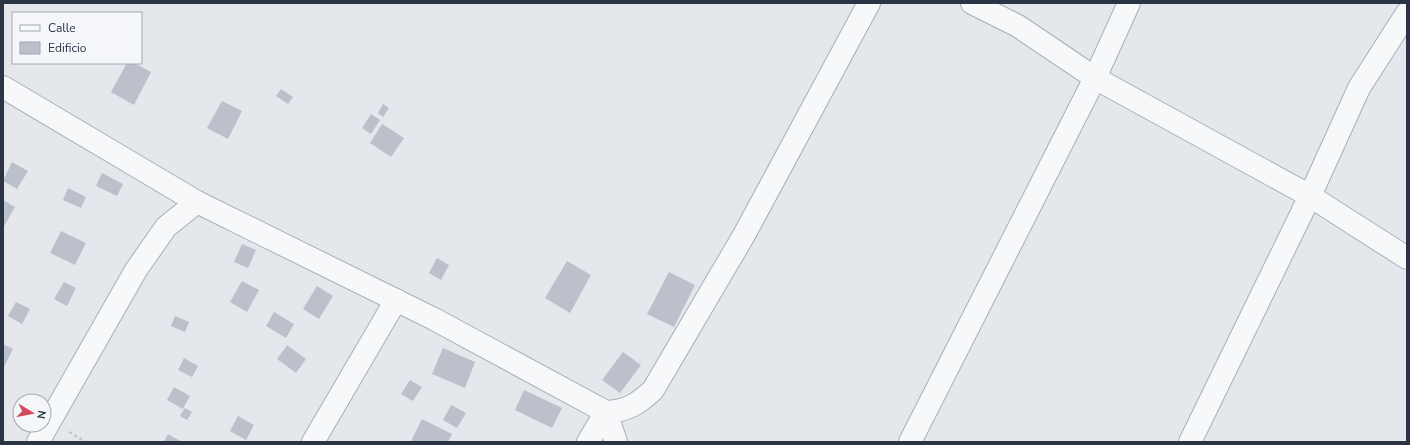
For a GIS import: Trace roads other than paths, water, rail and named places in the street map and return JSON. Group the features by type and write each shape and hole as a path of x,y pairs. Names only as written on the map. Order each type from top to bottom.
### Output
{"street":[{"path":"3,87 197,202 434,319 606,412 626,409 642,400 654,390 744,235 869,3"},
{"path":"972,3 1018,26 1095,78 1310,196 1407,258"},
{"path":"910,442 1095,78 1129,3"},
{"path":"1190,442 1310,196 1359,88 1407,13"},
{"path":"38,442 136,270 166,226 197,202"},
{"path":"313,442 396,300"},
{"path":"588,442 606,412"},
{"path":"606,412 616,442"}]}
